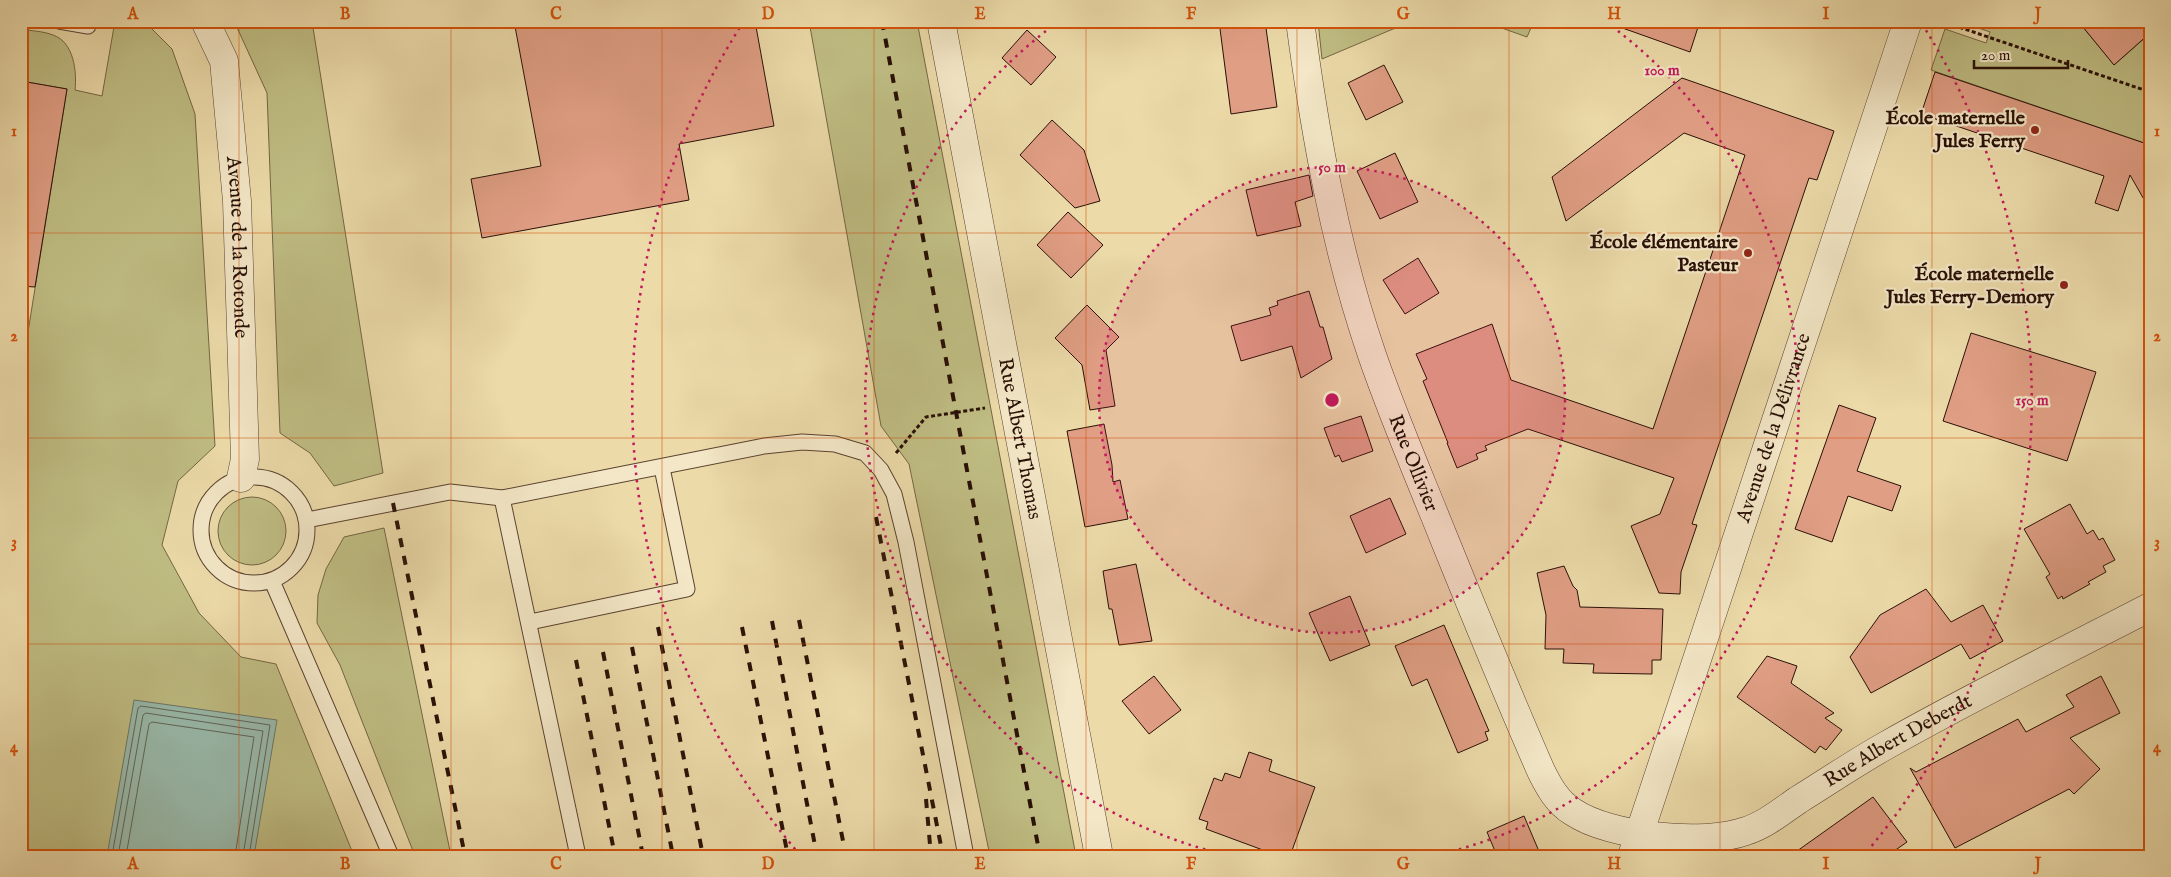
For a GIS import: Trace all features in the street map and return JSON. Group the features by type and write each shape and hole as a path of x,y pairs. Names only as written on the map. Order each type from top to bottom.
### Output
{"street":[{"name":"Avenue de la Rotonde","path":"205,21 224,61 237,201 245,459 242,478"},
{"name":"Rue Albert Thomas","path":"941,21 1099,856"},
{"name":"Rue Ollivier","path":"1300,21 1330,199 1362,320 1406,443 1504,684 1541,771 1559,801 1572,812 1608,828 1636,845"},
{"name":"Avenue de la Délivrance","path":"1636,845 1908,21"},
{"name":"Rue Albert Deberdt","path":"1636,845 1730,835 1746,831 1763,823 1834,777 1913,730 2150,607"}],"lane":[{"path":"59,21 88,26"},
{"path":"307,520 450,492 502,498 662,468 764,446 802,442 835,444 865,454 882,470 894,494 906,542 966,856"},
{"path":"530,622 687,589 662,468"},
{"path":"258,477 274,480 289,490 300,503 307,520 307,538 301,556 289,571 272,581 253,584 234,581 217,570 205,555 200,536 201,517 210,499 224,486 242,478 258,477"},
{"path":"502,498 530,622 578,856"},
{"path":"272,581 391,856"}],"path":[{"path":"1941,21 2150,92"},
{"path":"882,470 926,417 990,407 1013,406"}],"shaded area":[{"path":"115,21 144,21 172,49 195,114 215,446 178,481 162,545 199,613 241,657 276,664 354,856 21,856 21,331 28,332 67,89 21,81 21,29 53,35 60,39 66,44 73,58 75,90 102,96"},
{"path":"234,21 312,21 383,473 334,486 310,453 280,433 267,93"},
{"path":"809,21 917,21 1076,856 990,856 909,464 881,426"},
{"path":"1318,21 1428,21 1393,29 1322,59"},
{"path":"1482,21 1534,21 1527,37"},
{"path":"1958,21 2078,21 2114,65 2145,38 2150,29 2150,145 1931,70 1945,29 1986,43 1990,32"},
{"path":"252,497 265,500 276,507 283,518 286,531 283,544 276,555 265,562 252,565 239,562 228,555 221,544 218,531 221,518 228,507 239,500"},
{"path":"384,528 451,856 415,856 340,665 317,623 318,595 326,569 344,537"}],"water":[{"path":"134,700 277,720 254,856 107,856"}],"building":[{"path":"514,21 755,21 774,126 679,144 689,200 482,238 471,179 541,166"},
{"path":"1219,21 1265,21 1277,107 1231,114"},
{"path":"1614,21 1700,21 1690,52 1614,25"},
{"path":"2078,21 2150,21 2150,33 2114,65"},
{"path":"1027,30 1056,57 1031,85 1002,58"},
{"path":"1384,65 1403,102 1366,120 1348,83"},
{"name":"École maternelle Jules Ferry","path":"1935,72 2150,145 2150,210 2130,175 2118,211 2095,203 2104,176 1921,114"},
{"path":"1682,78 1834,131 1817,180 1809,178 1692,524 1697,525 1681,572 1680,594 1659,593 1631,526 1660,514 1674,478 1528,429 1485,446 1487,450 1476,454 1478,459 1457,468 1423,381 1427,379 1416,354 1492,324 1511,380 1653,429 1745,155 1684,133 1566,221 1552,177"},
{"path":"21,81 67,89 35,287 21,286"},
{"path":"1052,120 1084,150 1100,201 1075,208 1020,155"},
{"path":"1395,153 1418,202 1380,219 1357,171"},
{"path":"1309,175 1313,196 1295,202 1301,226 1257,236 1246,190"},
{"path":"1068,212 1103,245 1071,278 1037,245"},
{"path":"1418,258 1439,293 1405,314 1383,280"},
{"path":"1309,291 1320,327 1323,327 1332,359 1301,378 1292,346 1241,361 1231,326 1271,315 1269,308 1278,305 1277,301"},
{"path":"1087,305 1119,337 1106,350 1115,406 1090,410 1082,365 1055,338"},
{"path":"1971,333 2096,372 2067,461 1943,421"},
{"path":"1839,405 1876,418 1857,471 1901,486 1892,511 1848,496 1832,542 1795,529"},
{"path":"1361,416 1373,451 1342,462 1339,455 1335,457 1324,428"},
{"path":"1104,424 1112,465 1113,482 1120,480 1128,519 1085,527 1067,431"},
{"path":"1390,498 1406,534 1366,553 1350,516"},
{"path":"2070,504 2087,534 2093,530 2099,540 2103,538 2115,560 2103,566 2106,572 2088,582 2090,584 2063,599 2062,596 2058,599 2046,577 2050,574 2024,529"},
{"path":"1136,564 1152,641 1119,645 1112,609 1109,609 1103,571"},
{"path":"1564,566 1573,586 1577,590 1580,607 1663,609 1661,660 1652,660 1652,674 1593,673 1594,664 1563,663 1564,649 1545,649 1546,615 1537,573"},
{"path":"1926,589 1951,622 1983,605 2003,641 1970,659 1961,644 1871,693 1850,657 1880,615"},
{"path":"1350,596 1370,645 1330,661 1309,613"},
{"path":"1444,625 1489,731 1485,732 1488,740 1458,753 1427,679 1412,686 1395,646"},
{"path":"1767,656 1797,666 1791,683 1834,713 1825,718 1842,730 1826,750 1820,746 1815,753 1737,697"},
{"path":"1154,676 1181,710 1149,734 1122,701"},
{"path":"2101,676 2120,713 2070,738 2100,769 2074,794 2069,789 1955,848 1910,768 1916,772 2018,719 2026,732 2074,707 2066,695"},
{"path":"1249,752 1272,760 1269,771 1315,787 1290,856 1279,856 1206,829 1208,822 1199,819 1214,778 1222,781 1225,773 1240,778"},
{"path":"1873,797 1907,842 1887,856 1790,856"},
{"path":"1524,816 1541,856 1497,856 1487,832"}],"railway":[{"path":"882,21 1040,856"},
{"path":"393,503 465,856"},
{"path":"876,517 943,856"},
{"path":"799,620 846,856"},
{"path":"772,621 817,856"},
{"path":"658,627 703,856"},
{"path":"742,627 788,856"},
{"path":"632,647 673,856"},
{"path":"603,652 643,856"},
{"path":"576,660 615,856"},
{"path":"926,799 931,856"}],"place":[{"name":"École maternelle Jules Ferry","path":"2035,130"},
{"name":"École élémentaire Pasteur","path":"1748,253"},
{"name":"École maternelle Jules Ferry-Demory","path":"2064,285"}]}
